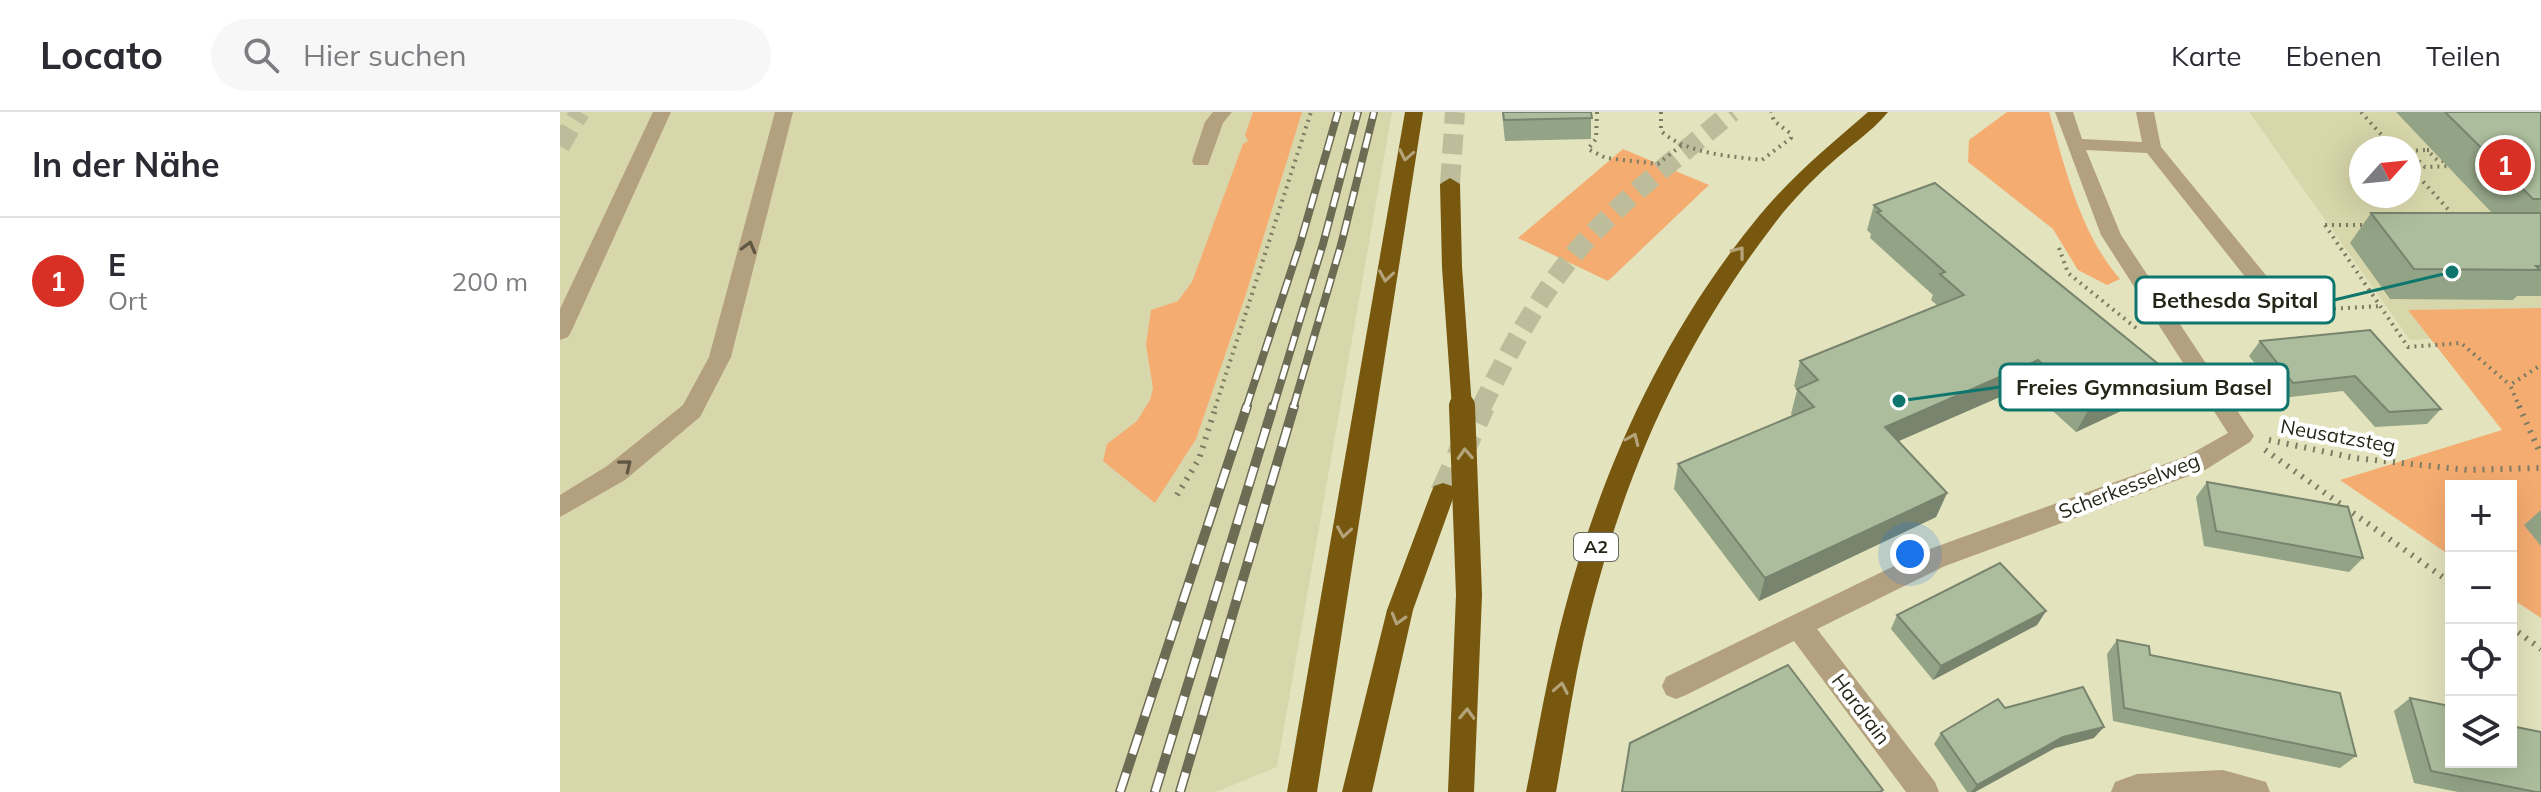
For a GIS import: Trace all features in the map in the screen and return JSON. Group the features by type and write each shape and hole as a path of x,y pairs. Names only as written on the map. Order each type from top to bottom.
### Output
{"highway":[{"path":"1302,792 1414,112"},
{"name":"A2","path":"1541,792 1574,626 1609,503 1642,419 1695,317 1733,259 1769,214 1843,140 1879,112"},
{"path":"1450,184 1468,535 1467,702 1461,792"},
{"path":"1357,792 1400,610 1443,493"}],"street":[{"path":"560,332 662,112"},
{"path":"560,507 616,473 692,411 720,357 784,112"},
{"path":"1201,161 1214,122 1223,112"},
{"path":"2064,112 2111,235 2242,436"},
{"path":"2145,112 2152,148 2285,312"},
{"path":"2075,144 2152,148"},
{"name":"Scherkesselweg","path":"1676,686 1936,558 2196,463 2242,436"},
{"name":"Hardrain","path":"1798,625 1924,792"},
{"path":"2126,792 2223,784 2255,792"}],"path":[{"path":"1177,495 1199,459 1311,112"},
{"path":"1597,112 1596,139 1588,149 1606,158 1658,164 1683,143"},
{"path":"1661,112 1659,127 1662,132 1683,143 1762,160 1791,138 1790,133 1774,121 1771,112"},
{"path":"2361,112 2382,136"},
{"path":"2421,150 2441,150"},
{"path":"2421,163 2425,167 2462,166 2457,161 2438,161 2427,150"},
{"path":"2421,179 2462,225 2447,225"},
{"path":"2371,225 2325,225 2408,347 2461,343 2510,385 2541,455"},
{"path":"2059,248 2068,273 2149,339 2182,341"},
{"path":"2510,385 2541,365"},
{"name":"Neusatzsteg","path":"2242,436 2369,460 2468,470 2541,468"},
{"name":"Neusatzsteg","path":"2242,436 2270,452 2445,579"},
{"path":"2517,631 2541,649"}],"shaded area":[{"path":"560,112 1392,112 1277,767 1216,792 560,792"},
{"path":"1253,112 1302,112 1245,297 1196,439 1155,503 1103,461 1107,444 1137,421 1150,400 1153,388 1146,345 1151,310 1178,301 1192,282 1243,144 1248,141 1245,135"},
{"path":"2007,112 2049,112 2068,178 2085,222 2106,261 2120,279 2107,285 2078,270 2053,229 1968,162 1969,140"},
{"path":"2249,112 2541,112 2541,359 2464,337 2410,340"},
{"path":"1623,149 1709,185 1608,281 1518,238"},
{"path":"2541,308 2541,618 2517,602 2517,480 2445,480 2445,552 2340,480 2502,430 2408,310"}],"building":[{"path":"1503,112 1591,112 1592,118 1504,120"},
{"path":"2445,112 2541,112 2541,199 2533,199"},
{"path":"1935,183 2167,371 2090,407 2038,360 1885,427 1947,493 1765,578 1678,464 1814,407 1797,389 1818,380 1800,361 1964,295 1940,274 1945,272 1877,212 1881,211 1874,205"},
{"path":"2371,213 2541,213 2541,266 2536,266 2540,270 2414,269"},
{"path":"2370,330 2441,409 2389,412 2355,376 2293,383 2260,341"},
{"path":"2207,482 2348,507 2363,558 2216,531"},
{"path":"2000,563 2046,611 1941,666 1897,615"},
{"path":"2117,640 2149,646 2150,655 2340,693 2356,756 2124,708"},
{"path":"1788,665 1883,790 1622,792 1630,743"},
{"path":"2083,687 2104,727 2063,737 1977,785 1941,733 1998,699 2005,708"},
{"path":"2410,698 2445,705 2445,768 2517,768 2517,727 2541,732 2541,792 2431,771"}],"tunnel":[{"path":"560,146 580,112"},
{"path":"1450,184 1455,112"},
{"path":"1482,406 1526,324 1581,246 1635,193 1732,112"},
{"path":"1443,493 1482,406"}],"railway":[{"path":"1246,408 1300,244 1338,112"},
{"path":"1273,408 1323,244 1358,112"},
{"path":"1293,408 1341,245 1374,112"},
{"path":"1120,792 1247,406"},
{"path":"1155,792 1273,406"},
{"path":"1180,792 1294,406"}],"place":[{"name":"E","path":"2505,165"},
{"name":"Bethesda Spital","path":"2452,272"},
{"name":"Freies Gymnasium Basel","path":"1899,401"}]}
